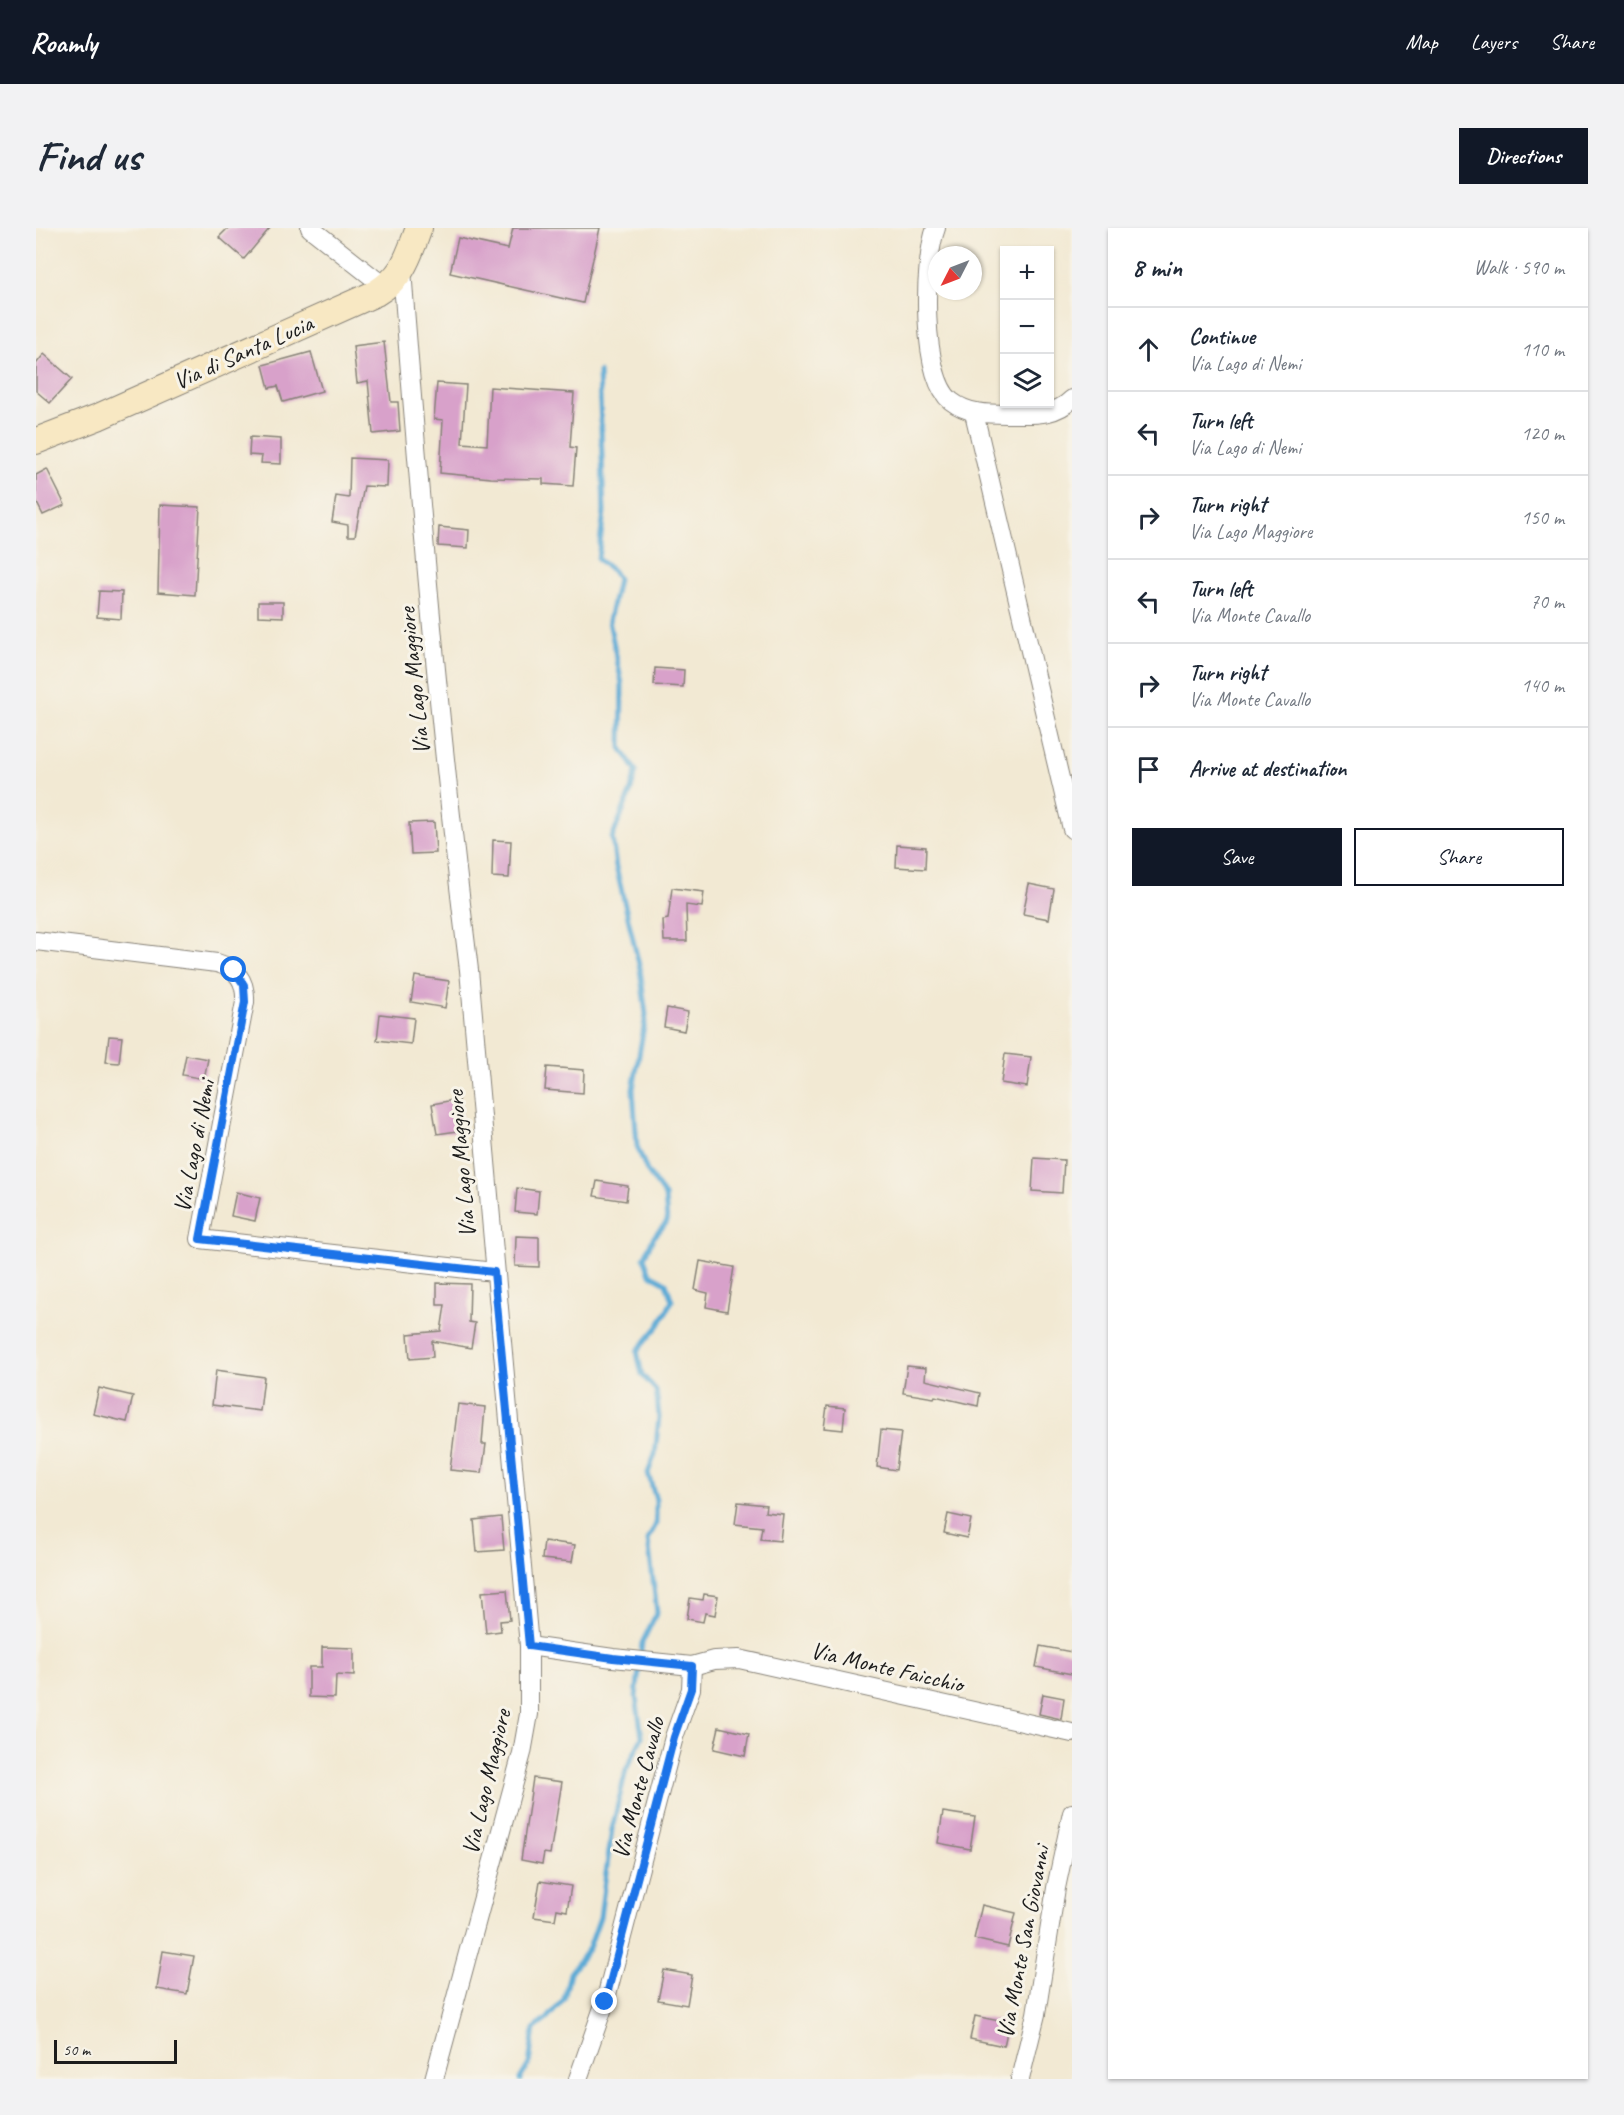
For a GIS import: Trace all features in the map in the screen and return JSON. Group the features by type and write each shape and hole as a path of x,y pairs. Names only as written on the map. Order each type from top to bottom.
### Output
{"street":[{"path":"310,228 393,279 419,228"},
{"path":"936,228 930,248 928,275 929,332 933,368 946,396 963,409 974,413 1045,414 1061,408 1072,399"},
{"name":"Via di Santa Lucia","path":"36,441 98,417 393,279"},
{"name":"Via Lago Maggiore","path":"393,279 425,553 469,970 529,1646 529,1714 522,1753 434,2079"},
{"path":"974,413 1072,829"},
{"name":"Via Lago di Nemi","path":"36,941 217,963 228,966 240,976 244,985 245,1002 200,1239 494,1272"},
{"path":"529,1646 692,1666"},
{"name":"Via Monte Faicchio","path":"692,1666 714,1660 739,1659 1072,1732"},
{"name":"Via Monte Cavallo","path":"578,2079 605,2002 674,1737 691,1689 692,1666"},
{"name":"Via Monte San Giovanni","path":"1020,2079 1035,2022 1056,1888 1072,1813"}],"building":[{"path":"228,228 270,228 244,259 219,237"},
{"path":"513,228 600,228 583,303 450,273 458,238 508,249"},
{"path":"384,342 391,402 398,402 400,431 373,434 368,381 357,383 353,346"},
{"path":"311,352 322,391 283,402 278,386 269,388 263,365"},
{"path":"44,354 72,379 50,403 36,391 36,364"},
{"path":"437,383 466,385 462,443 487,445 490,387 574,393 570,447 576,448 573,486 543,484 543,479 491,478 440,473 443,420 434,419"},
{"path":"250,437 281,439 281,464 261,463 262,456 249,455"},
{"path":"350,458 388,460 387,487 364,486 355,536 348,536 348,525 332,522 336,496 349,498"},
{"path":"47,469 65,505 43,515 36,501 36,475"},
{"path":"160,505 200,507 195,595 158,592"},
{"path":"439,527 469,530 468,548 438,546"},
{"path":"99,591 122,592 121,619 97,617"},
{"path":"258,602 283,602 283,617 258,616"},
{"path":"655,668 684,670 683,687 654,685"},
{"path":"434,822 436,853 411,854 409,823"},
{"path":"493,840 511,841 509,878 492,877"},
{"path":"897,845 926,847 925,869 896,867"},
{"path":"1029,884 1054,889 1049,919 1023,914"},
{"path":"672,888 704,892 702,907 686,905 687,941 664,941 663,920 668,919"},
{"path":"415,976 449,981 445,1008 411,1002"},
{"path":"667,1008 688,1012 684,1031 664,1027"},
{"path":"380,1014 414,1018 411,1044 377,1040"},
{"path":"109,1036 122,1037 119,1063 106,1062"},
{"path":"1005,1054 1031,1057 1027,1087 1001,1083"},
{"path":"186,1055 208,1059 204,1079 182,1075"},
{"path":"547,1067 584,1070 583,1093 545,1090"},
{"path":"459,1099 464,1130 437,1134 432,1104"},
{"path":"1034,1158 1064,1160 1062,1193 1032,1191"},
{"path":"597,1181 628,1186 626,1201 594,1196"},
{"path":"517,1188 539,1191 537,1214 515,1212"},
{"path":"236,1192 260,1198 255,1221 231,1216"},
{"path":"516,1236 539,1237 539,1267 515,1266"},
{"path":"700,1261 734,1267 727,1311 706,1307 708,1293 695,1290"},
{"path":"437,1283 470,1284 469,1322 475,1323 471,1348 432,1341 433,1357 410,1359 408,1334 441,1331 445,1305 437,1305"},
{"path":"907,1366 926,1368 925,1380 980,1393 978,1406 935,1396 934,1398 903,1393"},
{"path":"216,1370 264,1377 260,1411 212,1405"},
{"path":"99,1388 133,1396 127,1422 93,1414"},
{"path":"458,1404 485,1407 482,1444 486,1444 482,1473 450,1470"},
{"path":"827,1406 845,1408 843,1430 824,1428"},
{"path":"881,1430 901,1432 896,1470 877,1467"},
{"path":"738,1502 766,1505 765,1512 783,1514 780,1541 760,1539 762,1527 735,1524"},
{"path":"948,1514 971,1519 967,1538 944,1533"},
{"path":"501,1517 504,1550 477,1552 474,1520"},
{"path":"544,1541 575,1545 572,1562 542,1559"},
{"path":"507,1590 510,1620 500,1621 501,1631 486,1633 482,1592"},
{"path":"704,1594 718,1596 715,1615 705,1613 703,1622 687,1619 690,1598 703,1600"},
{"path":"1040,1646 1072,1652 1072,1674 1036,1667"},
{"path":"322,1647 354,1648 354,1676 336,1675 335,1698 309,1697 309,1667 322,1667"},
{"path":"1043,1694 1064,1698 1061,1719 1039,1714"},
{"path":"719,1727 749,1734 745,1756 714,1749"},
{"path":"533,1778 562,1782 550,1854 544,1853 542,1864 521,1860"},
{"path":"943,1812 975,1817 970,1849 938,1843"},
{"path":"540,1881 571,1886 567,1911 557,1909 555,1920 534,1917"},
{"path":"982,1905 1016,1913 1008,1947 974,1939"},
{"path":"163,1951 194,1956 187,1994 157,1989"},
{"path":"664,1970 692,1975 687,2005 658,2000"},
{"path":"975,2016 1009,2023 1004,2046 970,2039"}],"waterway":[{"path":"520,2079 529,2064 534,2029 547,2019 564,1999 570,1973 589,1948 600,1917 612,1829 626,1770 642,1737 636,1697 642,1643 657,1612 648,1540 656,1524 656,1500 648,1473 655,1454 659,1417 656,1390 642,1375 637,1351 659,1325 672,1301 666,1283 650,1274 644,1258 653,1238 667,1222 665,1196 647,1171 637,1146 633,1089 646,1015 640,969 616,867 612,838 636,771 621,748 622,684 609,621 618,579 613,571 598,559 604,512 599,372"}],"route":[{"path":"234,970 244,985 245,1002 200,1239 494,1272 529,1646 692,1666 689,1697 674,1737 605,2002"}]}
